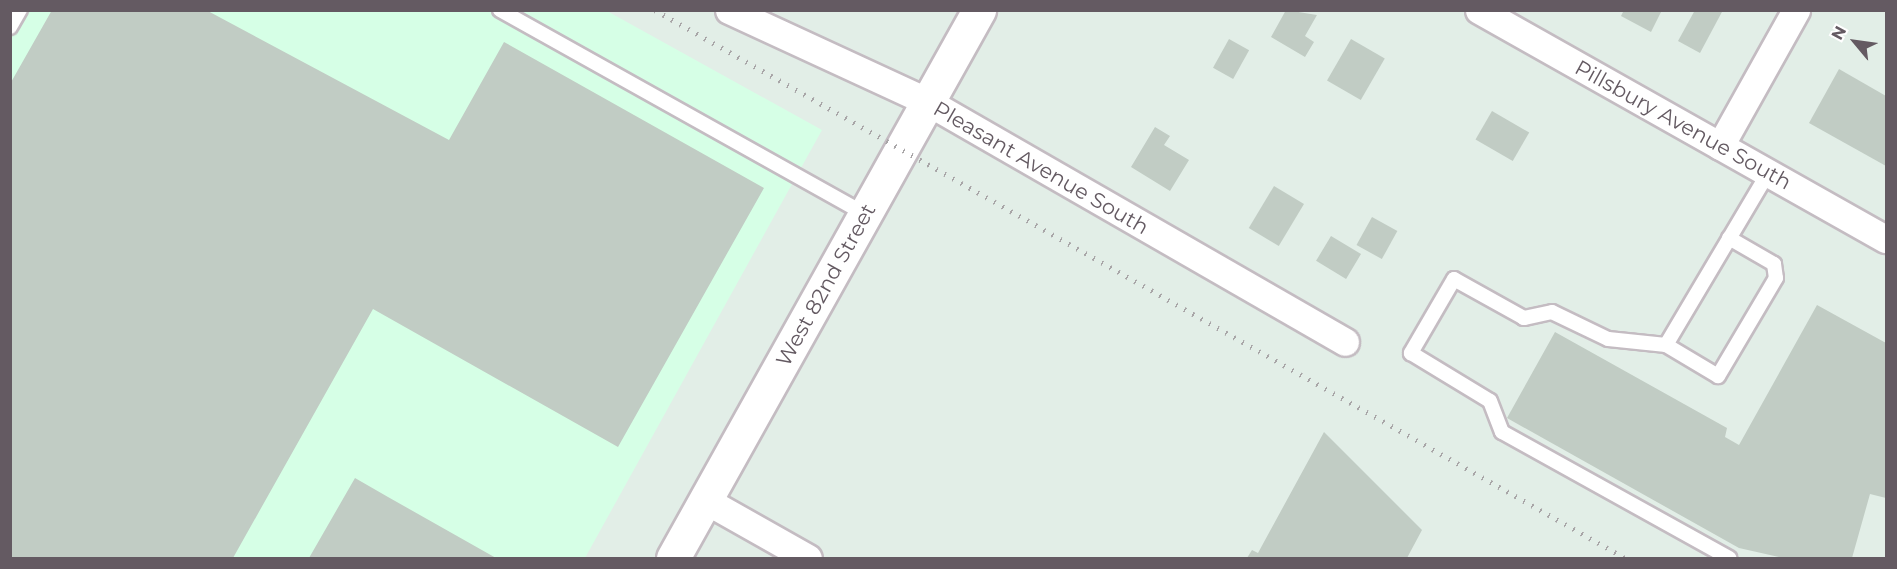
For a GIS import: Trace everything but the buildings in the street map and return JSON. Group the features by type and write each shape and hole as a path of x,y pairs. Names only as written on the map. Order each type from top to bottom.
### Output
{"street":[{"name":"Pleasant Avenue South","path":"729,10 928,102 1345,342"},
{"name":"West 82nd Street","path":"673,558 979,10"},
{"name":"Pillsbury Avenue South","path":"1479,10 1887,239"},
{"path":"1720,146 1796,10"},
{"path":"705,500 807,558"}],"lane":[{"path":"10,27 20,10"},
{"path":"500,10 865,214"},
{"path":"1666,345 1768,173"},
{"path":"1729,238 1774,264 1776,278 1718,376 1666,345 1608,339 1552,312 1524,318 1454,279 1411,353 1490,401 1502,432 1729,558"}],"shaded area":[{"path":"10,11 607,11 822,130 585,558 11,558"}],"railway":[{"path":"655,10 1625,558"}]}
